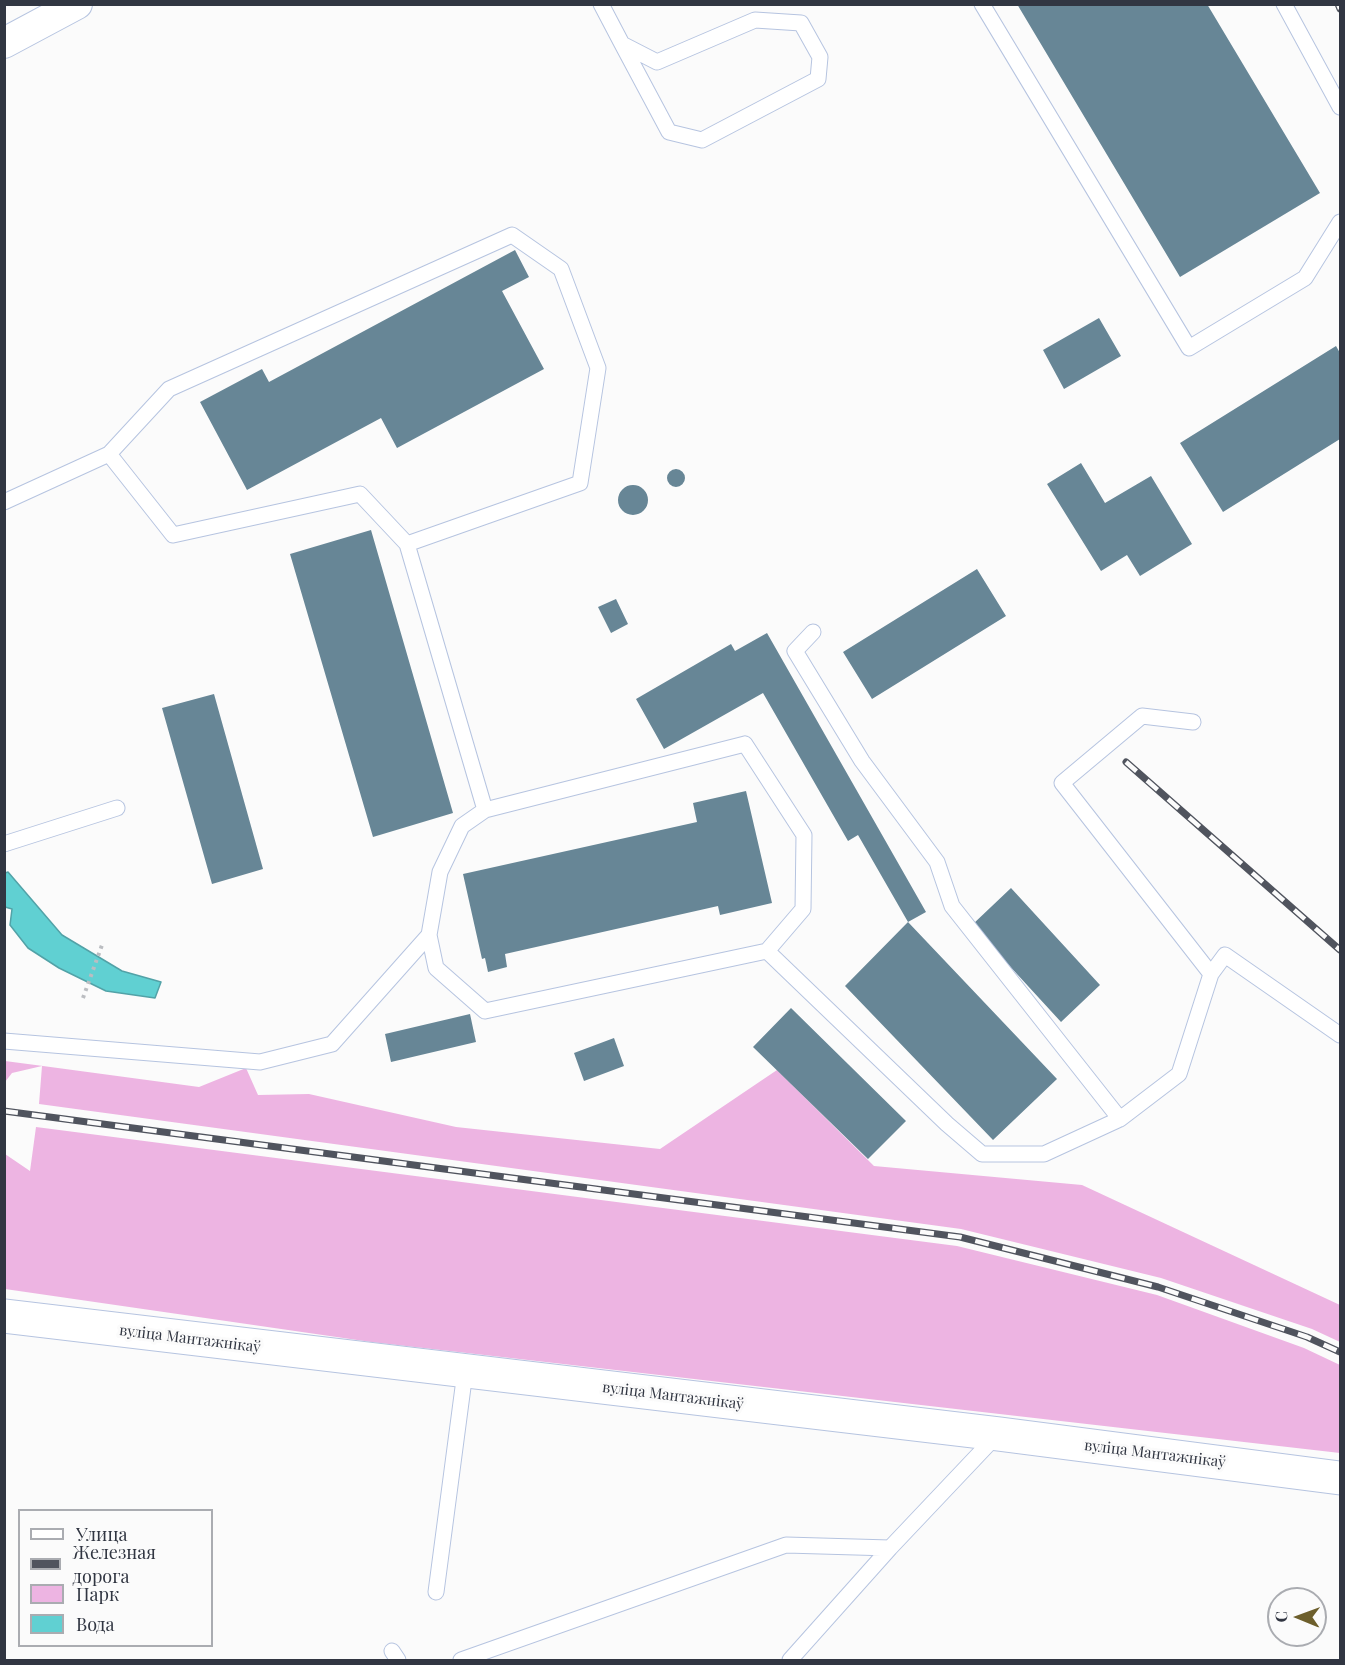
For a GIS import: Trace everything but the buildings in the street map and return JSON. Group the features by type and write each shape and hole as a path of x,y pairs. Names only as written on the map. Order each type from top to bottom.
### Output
{"main road":[{"name":"вуліца Мантажнікаў","path":"4,1316 999,1434 1341,1478"}],"street":[{"path":"4,43 76,4"}],"lane":[{"path":"601,4 622,44 669,132 702,140 818,80 820,57 801,23 755,20 657,62 622,44"},
{"path":"982,4 1189,348 1305,278 1341,222"},
{"path":"1284,4 1341,107"},
{"path":"4,502 109,454 169,389 512,235 561,269 598,368 580,483 407,544"},
{"path":"109,454 174,535 360,494 407,544 485,810"},
{"path":"813,632 795,651 862,761 937,862 952,906 1120,1119"},
{"path":"1193,722 1142,716 1062,783 1211,974"},
{"path":"745,744 804,835 803,909 767,951 485,1011 436,968 429,934 440,872 462,826 485,810 745,744"},
{"path":"4,844 117,808"},
{"path":"4,1041 260,1062 332,1044 429,934"},
{"path":"767,951 947,1124 982,1154 1044,1154 1120,1119 1179,1074 1211,974 1225,955 1341,1035"},
{"path":"436,1592 465,1372"},
{"path":"790,1660 890,1548 999,1434"},
{"path":"461,1660 786,1545 890,1548"}],"path":[{"path":"83,998 102,945"}],"green space":[{"path":"5,1061 199,1087 246,1068 258,1095 309,1094 456,1127 660,1149 777,1070 874,1166 1082,1185 1340,1305 1340,1342 1312,1329 1161,1278 961,1229 39,1104 42,1066 12,1073 5,1082"},
{"path":"36,1127 957,1246 1157,1295 1304,1348 1340,1365 1340,1453 371,1342 5,1289 5,1154 30,1171"}],"water":[{"path":"8,872 62,935 122,971 161,982 155,998 106,991 59,968 28,948 10,925 12,909 5,907 5,873"}],"railway":[{"path":"1338,4 1340,9"},
{"path":"1126,762 1340,950"},
{"path":"4,1111 960,1237 1158,1287 1307,1337 1340,1352"}]}
